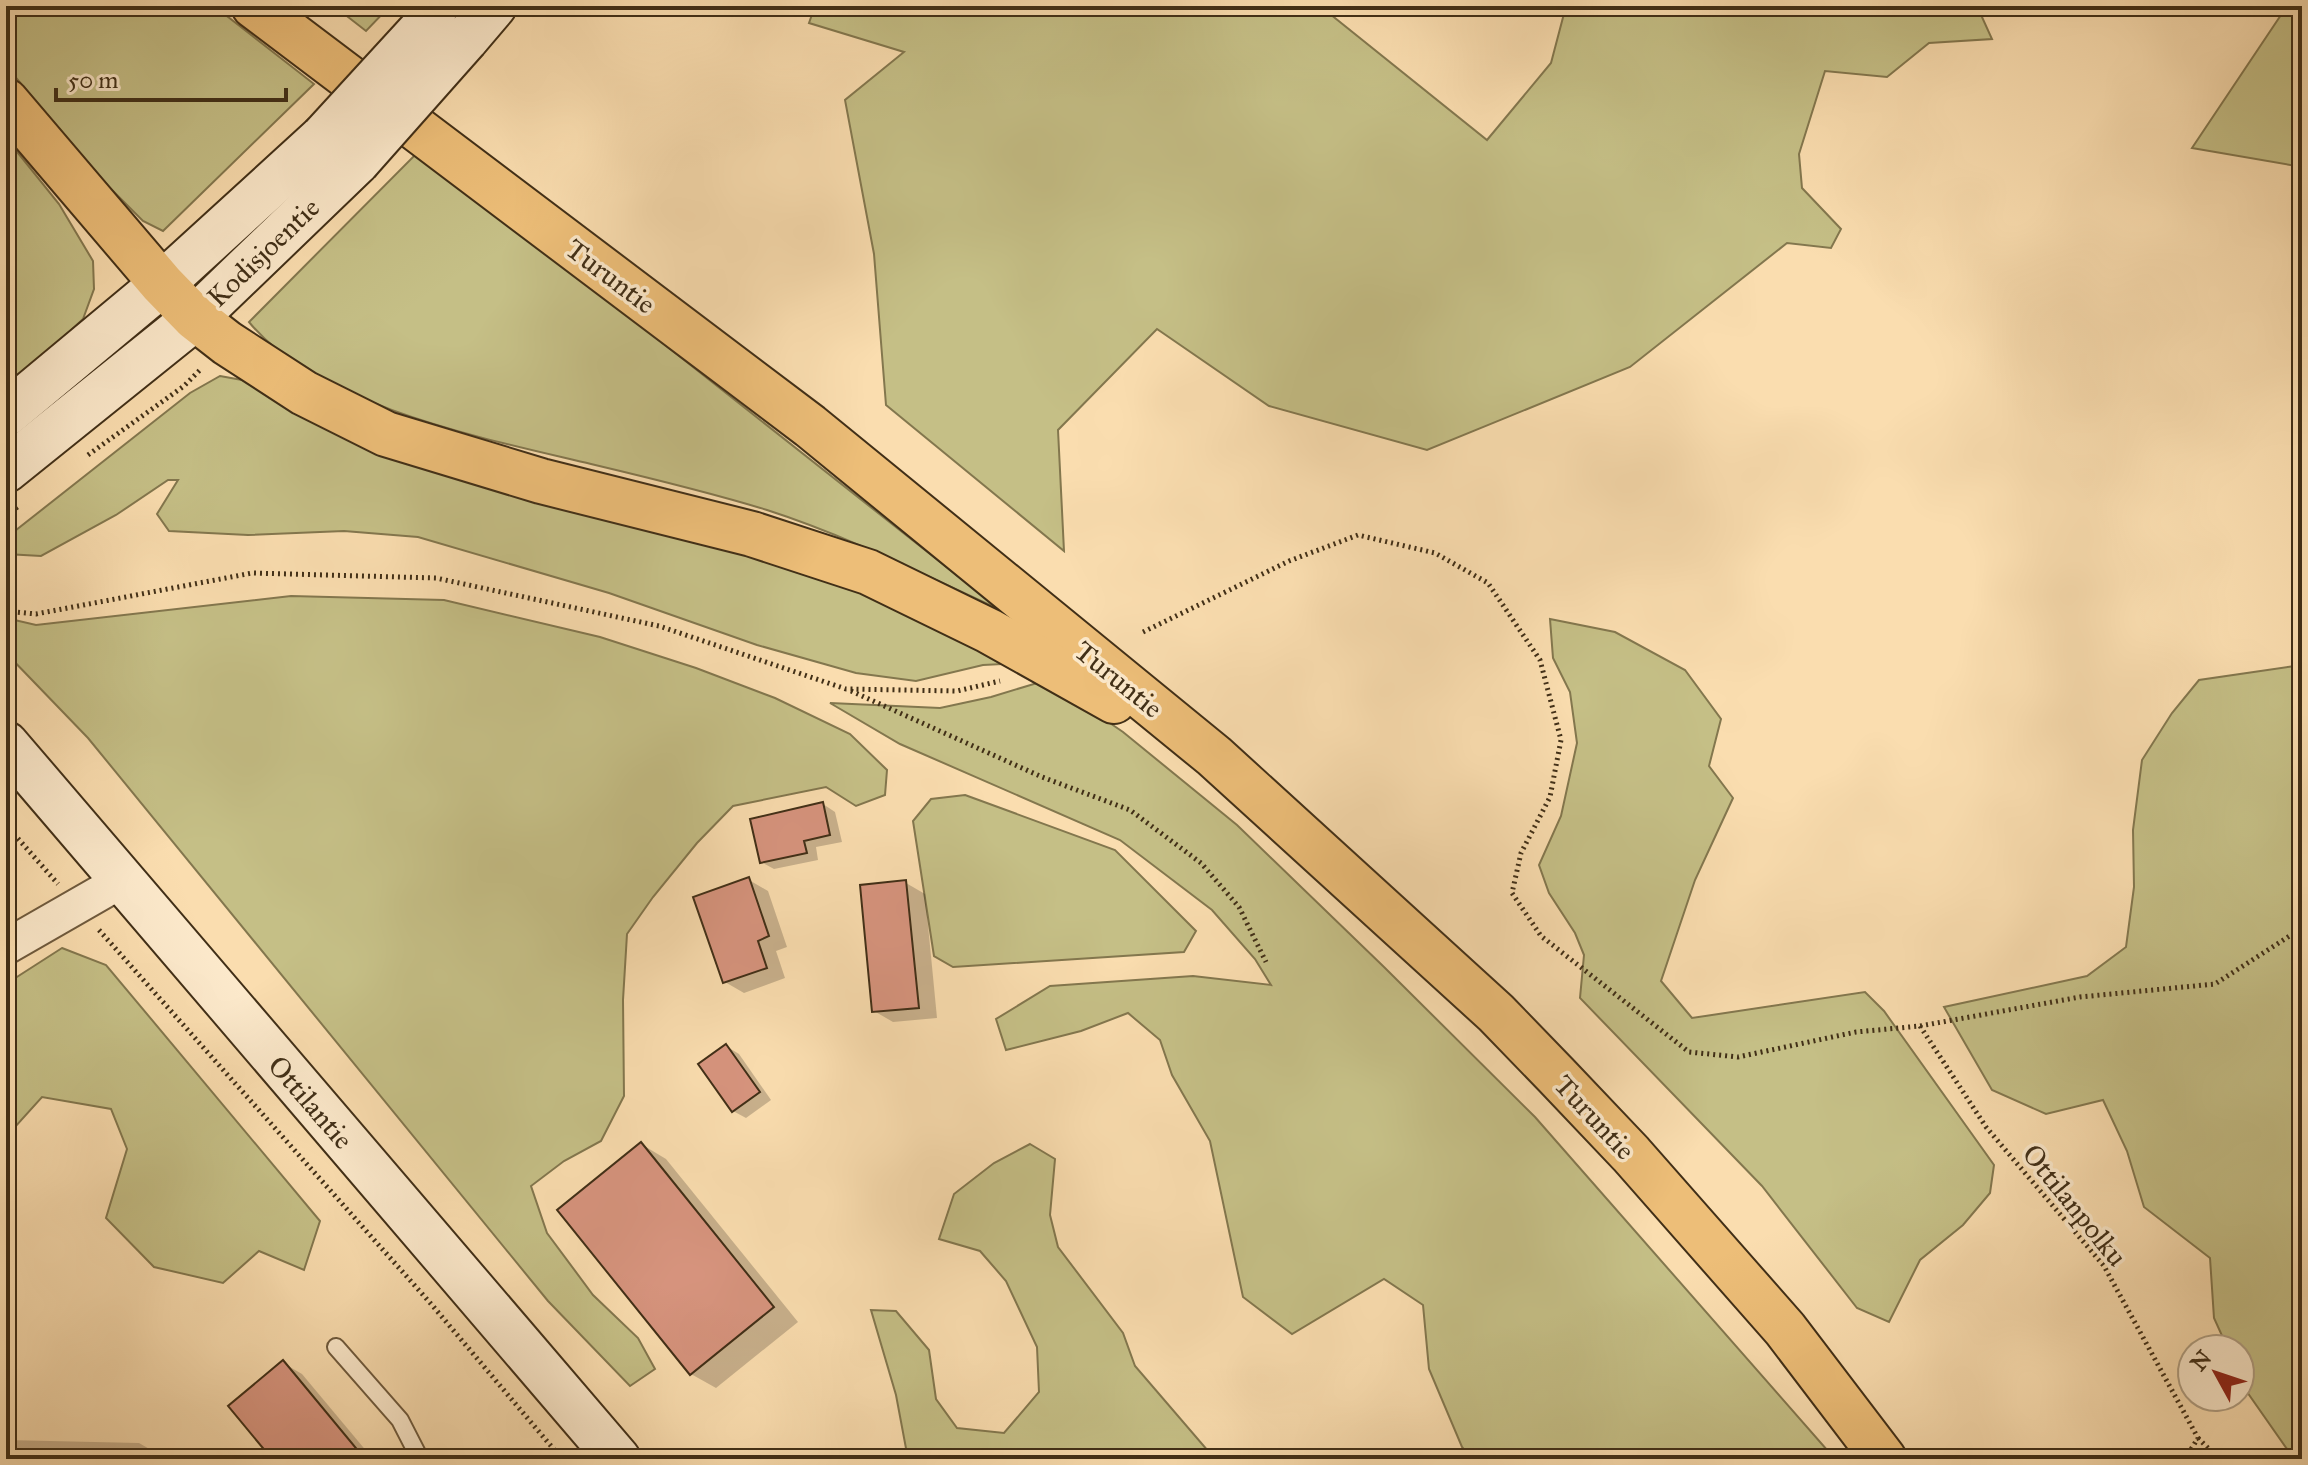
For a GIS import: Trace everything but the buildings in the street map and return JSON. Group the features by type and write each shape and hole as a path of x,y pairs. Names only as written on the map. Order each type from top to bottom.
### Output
{"highway":[{"name":"Turuntie","path":"254,6 810,426 1214,756 1496,1013 1631,1154 1785,1329 1884,1459"},
{"path":"289,6 333,65"},
{"path":"6,101 162,284 211,330 304,393 386,434 541,481 752,534 868,572 989,631 1214,756"}],"main road":[{"name":"Kodisjoentie","path":"13,488 211,330 340,149 447,21 494,6"},
{"name":"Kodisjoentie","path":"6,414 162,284 340,149"},
{"name":"Ottilantie","path":"6,744 618,1459"}],"street":[{"path":"6,947 121,881"}],"lane":[{"path":"336,1347 400,1420 413,1456"}],"path":[{"path":"81,461 184,386 211,330"},
{"path":"6,515 13,488"},
{"path":"1143,632 1289,561 1358,535 1435,553 1488,583 1540,660 1561,740 1550,797 1521,853 1512,893 1541,936 1689,1052 1738,1057 1856,1032 1920,1026 2080,997 2215,984 2302,928"},
{"path":"6,611 36,614 252,573 436,578 659,626 846,689 1042,777 1130,810 1201,863 1239,907 1266,962"},
{"path":"846,689 957,691 1011,679"},
{"path":"6,825 432,1305 562,1459"},
{"name":"Ottilanpolku","path":"1920,1026 1986,1127 2104,1266 2198,1438 2219,1459"},
{"path":"2185,1459 2198,1438"}],"shaded area":[{"path":"6,6 214,6 314,84 163,231 143,221 105,183 6,66"},
{"path":"334,6 390,6 366,31"},
{"path":"815,6 1320,6 1487,140 1551,63 1566,6 1977,6 1992,39 1929,43 1887,77 1825,71 1799,154 1802,188 1841,229 1831,248 1787,243 1630,367 1427,450 1269,406 1157,329 1058,430 1064,551 886,405 874,254 845,100 904,52 809,23"},
{"path":"2287,6 2302,6 2302,167 2192,148"},
{"path":"6,138 59,204 93,261 94,289 83,319 6,391"},
{"path":"416,154 593,288 1001,610 856,544 767,510 505,444 408,416 360,398 317,376 279,351 249,322"},
{"path":"220,376 253,382 697,539 931,616 1004,664 983,665 916,681 856,673 757,645 609,593 418,537 344,531 248,535 169,531 157,514 178,480 168,480 116,515 41,556 6,554 6,538 190,393"},
{"path":"291,596 444,600 600,637 775,698 850,734 887,770 885,795 856,806 826,787 733,806 697,843 627,934 623,1000 624,1096 601,1141 564,1161 531,1186 547,1233 593,1295 638,1338 655,1369 630,1386 548,1301 88,738 6,653 6,618 36,625"},
{"path":"1550,619 1615,632 1685,670 1721,719 1709,766 1733,798 1695,880 1661,981 1692,1018 1865,992 1884,1011 1994,1165 1990,1193 1963,1225 1920,1260 1889,1322 1857,1308 1762,1186 1580,998 1584,955 1575,933 1549,893 1539,865 1561,816 1577,743 1570,692 1553,658"},
{"path":"2302,665 2302,1459 2294,1459 2256,1405 2256,1333 2221,1333 2214,1318 2210,1258 2144,1207 2127,1151 2103,1100 2046,1114 1992,1090 1944,1007 2087,976 2126,947 2134,887 2133,830 2142,760 2172,713 2199,680"},
{"path":"1047,680 1123,732 1237,825 1384,967 1535,1117 1835,1459 1472,1459 1462,1447 1429,1369 1423,1305 1384,1279 1292,1334 1243,1297 1210,1141 1172,1075 1160,1040 1128,1013 1081,1031 1006,1050 996,1019 1050,986 1193,976 1271,985 1255,959 1212,910 1120,840 900,744 830,703 940,708"},
{"path":"965,795 1115,850 1196,931 1184,952 953,967 934,956 913,821 931,799"},
{"path":"62,948 106,965 320,1221 304,1270 259,1251 223,1283 154,1267 106,1218 127,1149 111,1109 42,1097 6,1137 6,984"},
{"path":"1030,1144 1055,1159 1050,1215 1058,1247 1123,1333 1135,1366 1215,1459 908,1459 896,1395 871,1310 896,1311 929,1350 936,1399 957,1428 1004,1433 1039,1392 1037,1347 1006,1281 980,1251 939,1239 954,1194 994,1163"}]}
